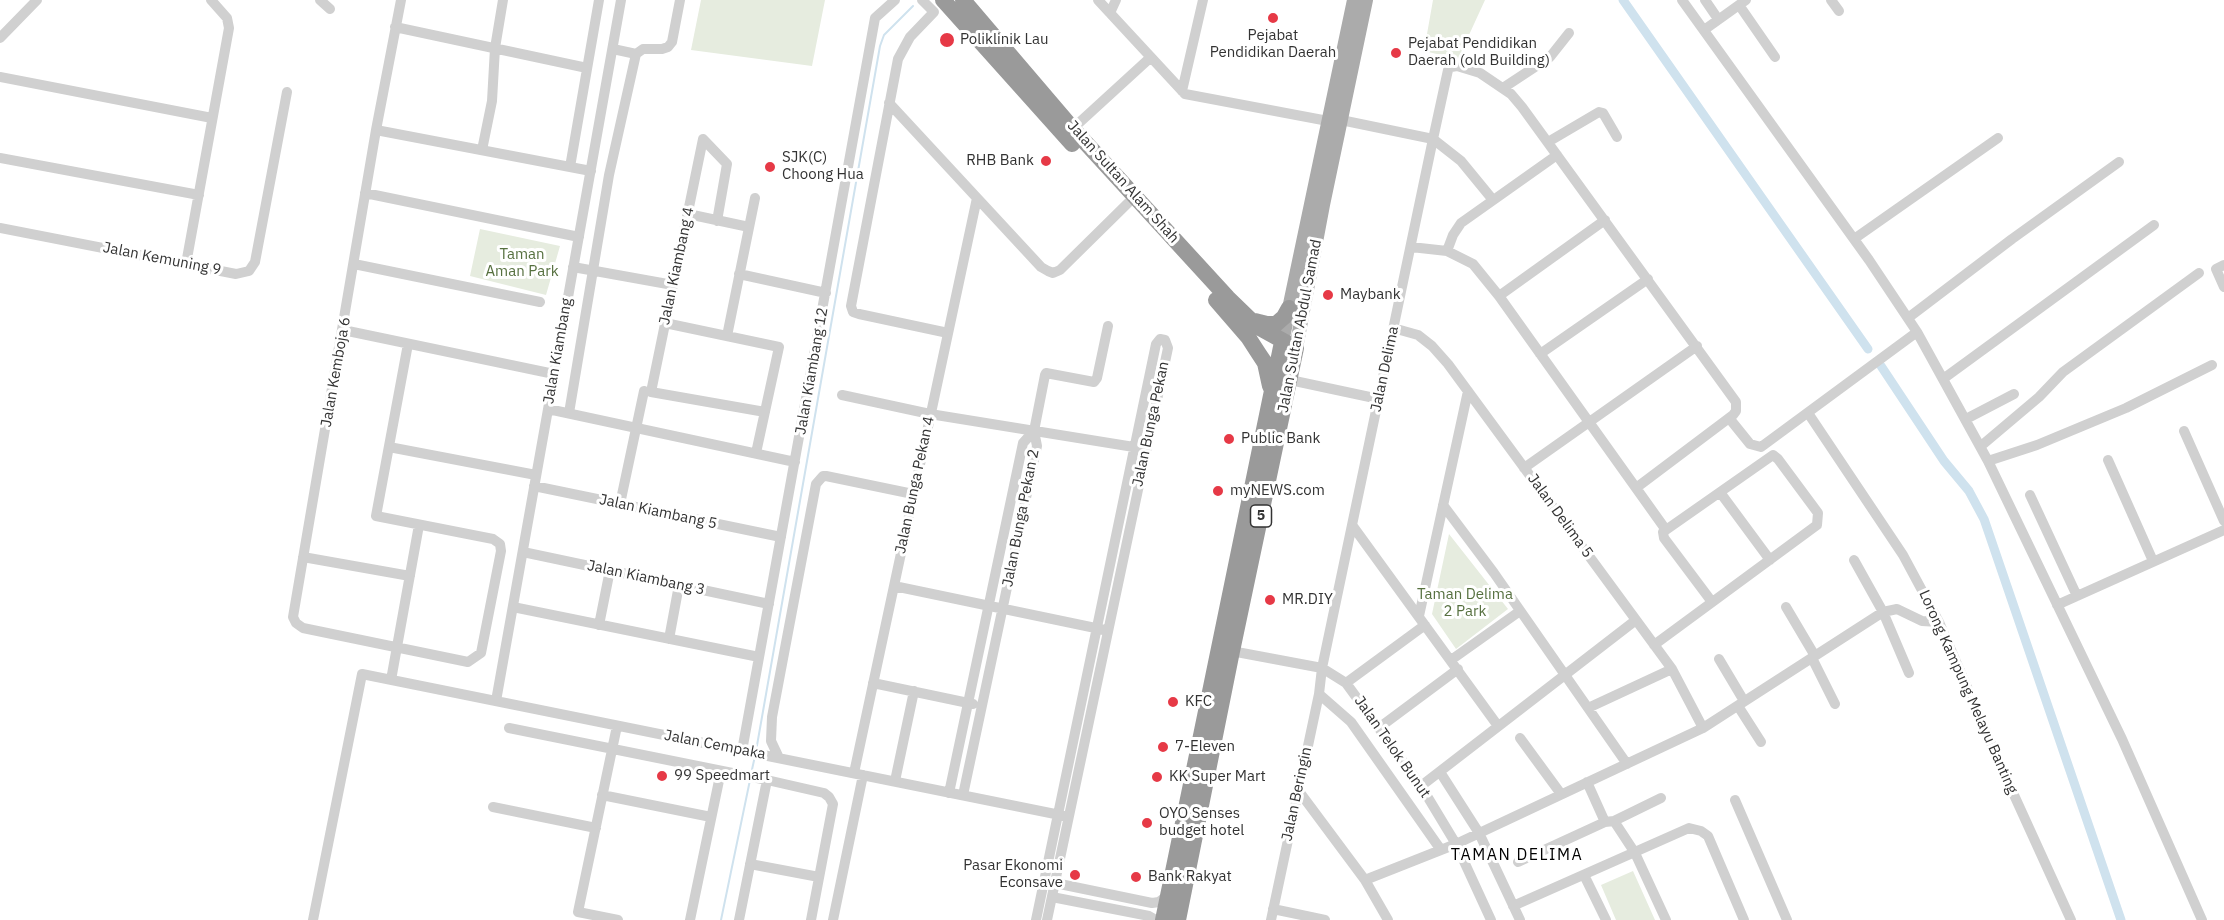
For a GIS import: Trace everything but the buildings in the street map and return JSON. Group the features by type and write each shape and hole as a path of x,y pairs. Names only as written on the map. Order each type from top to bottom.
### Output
{"highway":[{"name":"Jalan Sultan Alam Shah","path":"943,0 1248,319 1288,353"},
{"name":"Jalan Sultan Alam Shah","path":"963,0 1128,203 1248,337"},
{"path":"1248,319 1276,324 1289,308"},
{"path":"1248,337 1288,353"},
{"path":"1248,337 1265,363 1271,395"},
{"name":"Jalan Sultan Abdul Samad","path":"1225,650 1290,380 1288,353"},
{"name":"Jalan Sultan Abdul Samad","path":"1225,650 1271,395 1288,353"},
{"name":"5","path":"1163,920 1225,650"},
{"name":"5","path":"1178,920 1225,650"}],"main road":[{"name":"Jalan Sultan Abdul Samad","path":"1288,353 1334,121 1354,0"},
{"name":"Jalan Sultan Abdul Samad","path":"1288,353 1289,308 1366,0"}],"street":[{"path":"0,38 37,0"},
{"path":"186,264 229,23 222,10 211,0"},
{"path":"320,0 330,9"},
{"name":"Jalan Kemboja 6","path":"397,647 303,627 296,623 292,613 376,130 401,0"},
{"path":"482,150 492,101 495,48 503,0"},
{"path":"570,167 599,0"},
{"name":"Jalan Kiambang","path":"496,701 621,0"},
{"path":"613,49 636,54 644,49 668,47 672,42 680,0"},
{"name":"Jalan Kiambang 12","path":"747,752 759,657 875,18 895,0"},
{"path":"922,0 934,12 910,37 898,59 851,306 853,312 859,314 948,333"},
{"path":"1098,0 1185,94 1433,140 1461,161 1493,200"},
{"path":"1110,13 1116,0"},
{"path":"1182,91 1203,0"},
{"path":"1682,0 1854,238 1917,332 1981,446 2122,739 2202,920"},
{"path":"1705,0 1718,20"},
{"path":"1831,0 1839,11"},
{"path":"1704,30 1742,2 1775,57"},
{"path":"395,27 587,68"},
{"path":"1569,33 1550,57 1503,88 1522,107 1548,142 1737,405 1732,414 1636,488"},
{"name":"Jalan Kiambang","path":"569,413 609,175 636,54"},
{"path":"1069,132 1151,57"},
{"name":"Jalan Delima","path":"1322,668 1448,70 1457,66 1465,68 1480,73 1503,88"},
{"path":"0,77 212,118"},
{"name":"Jalan Kemuning 9","path":"0,228 242,274 252,267 264,219 287,92"},
{"path":"890,103 1041,267 1053,273 1060,270 1128,203"},
{"path":"1548,142 1599,112 1603,113 1617,137"},
{"path":"376,130 591,171"},
{"path":"1854,238 1998,138"},
{"name":"Jalan Kiambang 4","path":"621,504 635,428 648,391 665,323 703,140 727,164 717,221"},
{"path":"1447,251 1461,223 1557,155"},
{"path":"0,158 199,195"},
{"path":"1908,318 2012,238 2119,162"},
{"path":"365,193 579,237"},
{"path":"727,336 755,198"},
{"name":"Jalan Bunga Pekan 4","path":"833,920 873,683 977,198"},
{"path":"688,214 749,227"},
{"path":"1499,297 1605,220"},
{"path":"1942,379 2154,225"},
{"path":"1410,247 1447,251 1473,264 1666,530"},
{"path":"354,264 540,302"},
{"path":"2224,265 2216,269 2224,287"},
{"path":"573,267 673,285"},
{"path":"1981,446 2039,397 2063,372 2199,273"},
{"path":"739,274 826,293"},
{"path":"1540,354 1648,279"},
{"path":"665,323 779,347 756,453"},
{"path":"1034,431 1045,375 1094,382 1097,378 1107,326"},
{"name":"Jalan Delima 5","path":"1394,328 1418,335 1426,341 1468,391 1672,669 1703,728"},
{"path":"343,330 554,374"},
{"path":"1732,414 1750,444 1761,447 1917,332"},
{"name":"Jalan Bunga Pekan","path":"1036,920 1064,816 1103,629 1140,448 1156,344 1160,339 1165,340 1168,348 1140,448"},
{"path":"397,647 468,662 480,654 501,551 500,544 493,539 376,516 408,344"},
{"path":"1524,468 1696,346"},
{"path":"1988,461 2037,445 2126,408 2212,365"},
{"path":"1290,380 1379,399"},
{"path":"648,391 765,412"},
{"path":"1346,683 1422,621 1443,505 1468,391"},
{"path":"1966,419 2014,394"},
{"path":"842,395 930,414 1140,448"},
{"path":"1999,403 2011,421"},
{"path":"548,409 795,462"},
{"name":"Lorong Kampung Melayu Banting","path":"1808,413 1903,555 1939,622 1999,762 2071,920"},
{"path":"2184,430 2224,521"},
{"name":"Jalan Bunga Pekan 2","path":"950,792 1023,443 1034,431"},
{"name":"Jalan Bunga Pekan 2","path":"963,795 1037,446 1034,431"},
{"name":"Jalan Kiambang 5","path":"389,447 535,481 621,504 781,537"},
{"path":"1654,645 1814,528 1819,520 1818,513 1773,455 1663,532 1664,538 1712,602"},
{"path":"2108,460 2153,561"},
{"path":"779,758 771,741 772,717 816,484 823,476 826,476 913,494"},
{"path":"1722,495 1770,560"},
{"path":"2030,495 2077,596"},
{"path":"1443,505 1627,764"},
{"path":"391,680 419,525"},
{"path":"1352,525 1498,726"},
{"path":"2057,605 2224,530"},
{"name":"Jalan Kiambang 3","path":"522,552 769,604"},
{"path":"303,557 410,576"},
{"path":"1854,560 1883,612 1909,673"},
{"path":"599,625 610,570"},
{"path":"669,639 679,585"},
{"path":"894,586 1103,629"},
{"path":"513,607 759,657"},
{"path":"1785,607 1814,657 1835,704"},
{"path":"1365,880 1456,844 1703,728 1883,612 1897,609 1922,621 1939,622"},
{"path":"1380,727 1520,611"},
{"path":"1421,786 1636,620"},
{"name":"Jalan Telok Bunut","path":"1225,650 1322,668 1346,683 1421,786 1456,844 1491,920"},
{"path":"1719,659 1761,742"},
{"name":"Jalan Beringin","path":"1272,915 1319,694 1322,668"},
{"path":"1588,708 1672,669"},
{"name":"Jalan Cempaka","path":"313,920 362,674 1064,816"},
{"path":"873,683 982,705"},
{"path":"894,781 914,691"},
{"path":"1319,694 1351,722 1441,850"},
{"path":"617,726 578,912 618,920"},
{"path":"509,728 764,780 829,797 833,804 811,920"},
{"path":"1520,738 1562,794"},
{"path":"690,920 721,771"},
{"path":"1440,772 1479,833 1520,920"},
{"path":"739,920 764,780"},
{"path":"1587,782 1609,821 1635,853 1666,920"},
{"path":"1298,790 1365,880 1388,920"},
{"path":"602,795 711,817"},
{"path":"1518,862 1661,798"},
{"path":"1735,800 1787,920"},
{"path":"493,807 596,828"},
{"name":"Jalan Bunga Pekan","path":"1047,920 1055,883 1064,816"},
{"path":"1513,906 1689,828 1701,831 1708,836 1744,920"},
{"path":"750,864 819,877"},
{"path":"1584,875 1606,920"},
{"path":"1055,883 1152,903 1159,902 1168,895"},
{"path":"1052,897 1149,916 1156,920"},
{"path":"1272,915 1325,920"}],"green space":[{"path":"701,0 825,0 812,66 691,50"},
{"path":"1433,0 1485,0 1458,59 1424,51"},
{"name":"Taman Aman Park","path":"480,229 560,246 546,295 470,276"},
{"name":"Taman Delima 2 Park","path":"1449,534 1508,609 1456,649 1432,614"},
{"path":"1633,871 1655,920 1616,920 1601,885"}],"waterway":[{"path":"1623,0 1868,349"},
{"path":"756,751 880,46 884,35 913,6"},
{"path":"1881,366 1944,461 1969,491 1984,519 2121,920"},
{"path":"751,774 755,756"},
{"path":"721,920 750,780"}],"place":[{"name":"Pejabat Pendidikan Daerah","path":"1273,18"},
{"name":"Poliklinik Lau","path":"947,40"},
{"name":"Pejabat Pendidikan Daerah (old Building)","path":"1396,53"},
{"name":"RHB Bank","path":"1046,161"},
{"name":"SJK(C) Choong Hua","path":"770,167"},
{"name":"Maybank","path":"1328,295"},
{"name":"Public Bank","path":"1229,439"},
{"name":"myNEWS.com","path":"1218,491"},
{"name":"MR.DIY","path":"1270,600"},
{"name":"KFC","path":"1173,702"},
{"name":"7-Eleven","path":"1163,747"},
{"name":"99 Speedmart","path":"662,776"},
{"name":"KK Super Mart","path":"1157,777"},
{"name":"OYO Senses budget hotel","path":"1147,823"},
{"name":"Pasar Ekonomi Econsave","path":"1075,875"},
{"name":"Bank Rakyat","path":"1136,877"}],"district":[{"name":"TAMAN DELIMA","path":"1517,855"}]}
